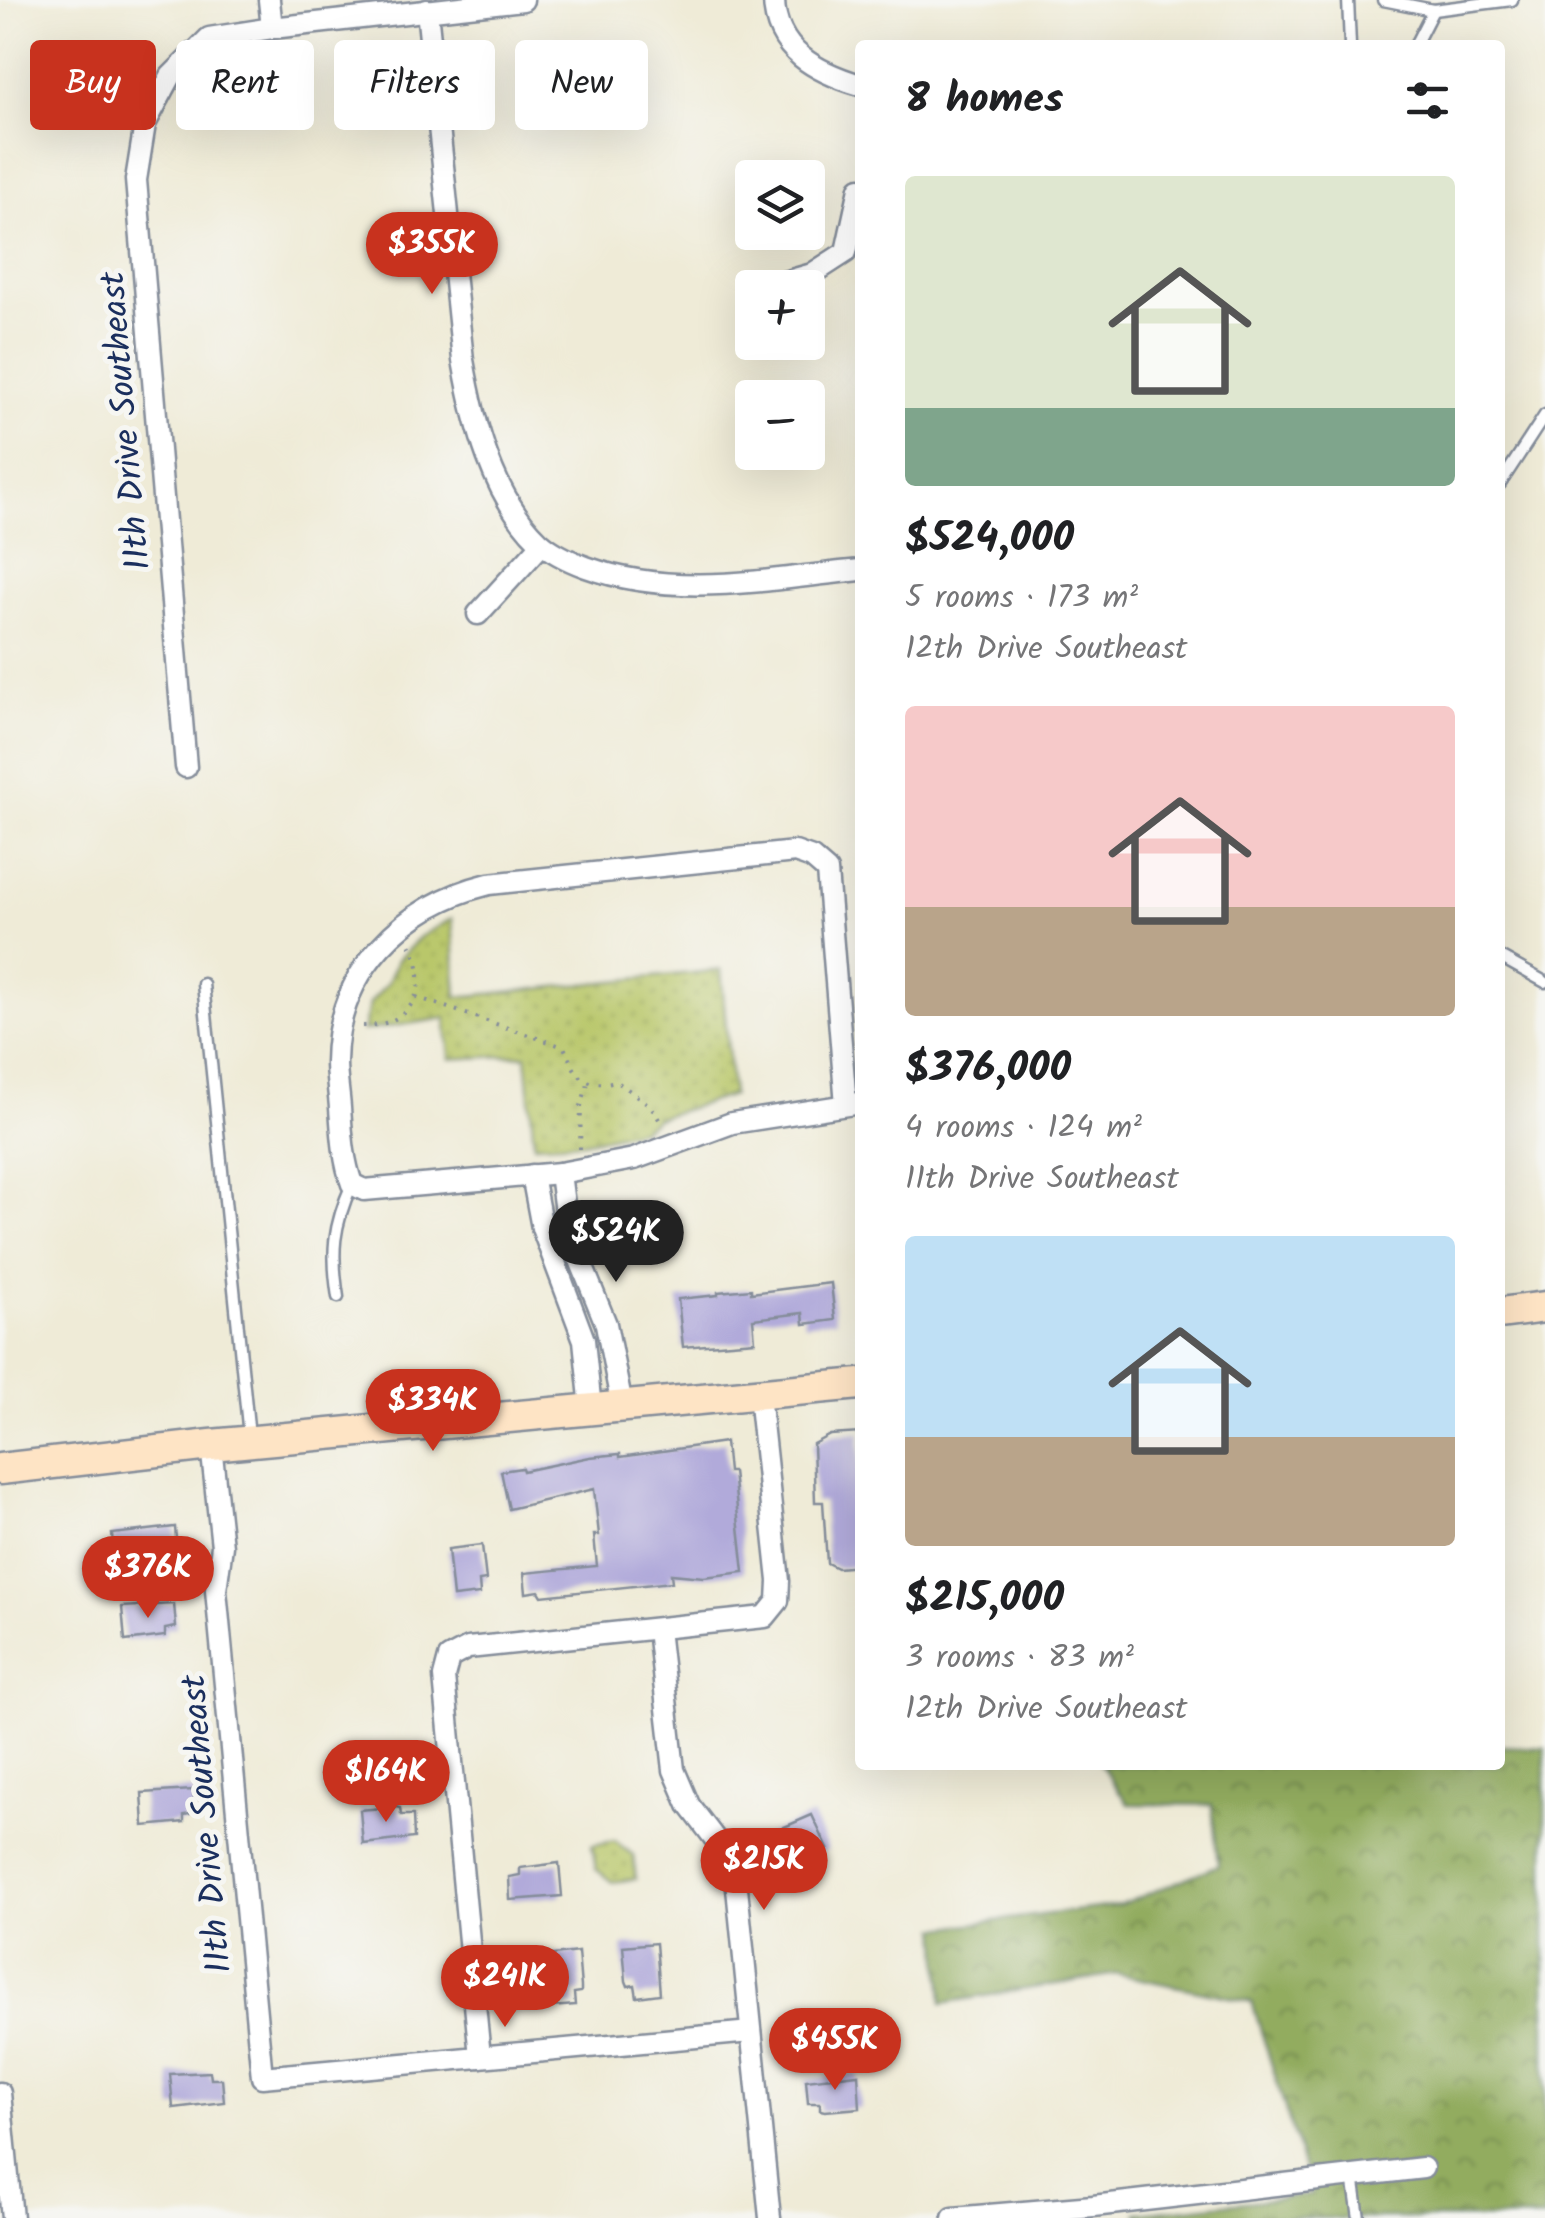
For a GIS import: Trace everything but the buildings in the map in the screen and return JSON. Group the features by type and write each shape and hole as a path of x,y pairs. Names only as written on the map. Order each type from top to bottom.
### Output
{"street":[{"path":"269,0 272,28"},
{"name":"11th Drive Southeast","path":"186,767 136,180 144,124 171,76 209,38 523,0"},
{"path":"774,0 775,20 793,48 822,74 855,84"},
{"path":"427,10 470,401 499,482 513,507 542,544 569,560 610,575 671,586 855,571"},
{"path":"818,270 846,252 855,211"},
{"path":"478,614 542,544"},
{"path":"795,852 812,858 827,871 853,1104 732,1123 634,1159 560,1173 364,1190 352,1184 345,1163 336,1060 342,1024 361,974 387,936 425,908 459,892 489,884 795,852"},
{"path":"560,1173 567,1228 606,1324 606,1407"},
{"path":"532,1175 542,1228 606,1407"},
{"path":"1505,1311 1545,1307"},
{"path":"0,1470 855,1385"},
{"path":"751,2032 480,2057 444,1678 449,1658 468,1648 765,1617 778,1601 779,1582 759,1395"},
{"name":"11th Drive Southeast","path":"212,1446 222,1546 216,1590 262,2077 480,2057"},
{"path":"658,1629 674,1770 689,1805 728,1856 737,1888 770,2218"},
{"path":"0,2092 12,2218"},
{"path":"953,2218 1093,2212 1423,2168"}],"lane":[{"path":"1348,0 1350,40"},
{"path":"1383,0 1434,10 1512,0"},
{"path":"1419,40 1434,10"},
{"path":"1505,476 1545,415"},
{"path":"1505,960 1545,982"},
{"path":"203,984 250,1442"},
{"path":"338,1297 332,1257 337,1217 352,1184"},
{"path":"1353,2176 1359,2218"}],"path":[{"path":"342,1024 380,1026 400,1015 416,997 422,969 398,928"},
{"path":"416,997 564,1047 574,1070 588,1082 599,1085 616,1081 651,1106 675,1144"},
{"path":"582,1169 581,1106 588,1082"}],"green space":[{"path":"452,918 457,997 721,970 732,1095 657,1118 642,1129 583,1142 534,1144 526,1055 450,1059 446,1018 363,1031 370,1003 388,982 397,961 420,937"},
{"path":"1505,1746 1545,1748 1545,2218 1139,2218 1137,2213 1312,2195 1252,2002 1117,1974 943,2003 938,1928 1121,1905 1218,1865 1212,1805 1128,1804 1104,1770 1505,1770"},
{"path":"615,1841 633,1855 636,1879 612,1882 596,1869 592,1845"}]}
